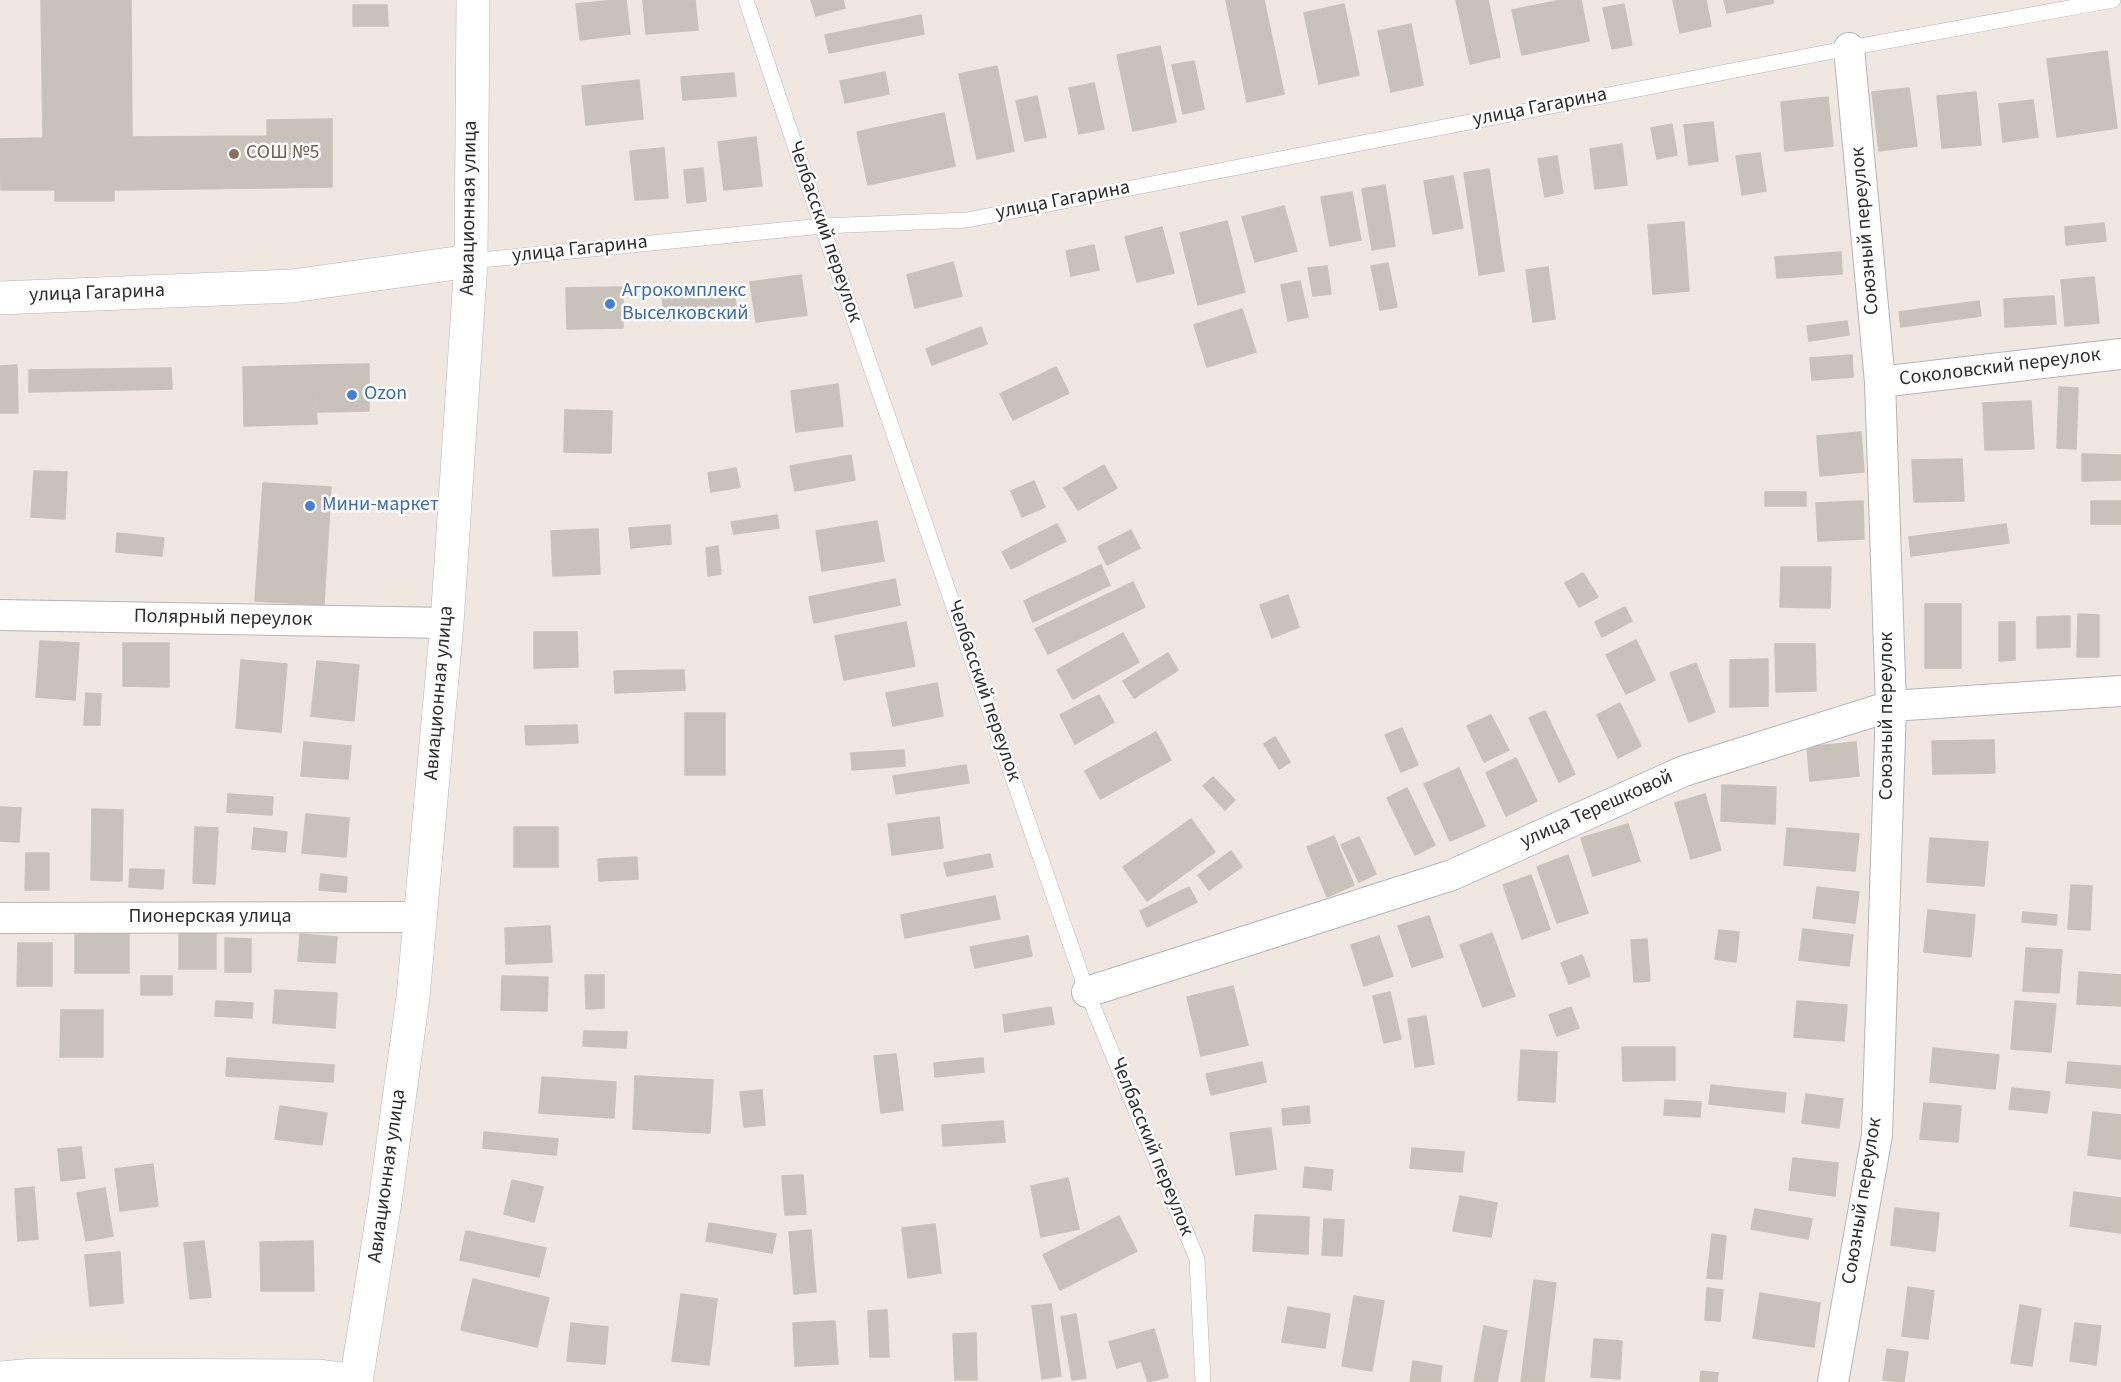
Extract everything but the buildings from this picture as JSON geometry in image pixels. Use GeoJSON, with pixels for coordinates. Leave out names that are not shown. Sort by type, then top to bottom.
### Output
{"type":"FeatureCollection","features":[{"type":"Feature","properties":{"kind":"main road","name":"Авиационная улица"},"geometry":{"type":"LineString","coordinates":[[356,1381],[386,1202],[413,997],[447,623],[471,261],[473,0]]}},
{"type":"Feature","properties":{"kind":"main road","name":"улица Гагарина"},"geometry":{"type":"LineString","coordinates":[[0,298],[292,286],[471,261]]}},
{"type":"Feature","properties":{"kind":"main road"},"geometry":{"type":"LineString","coordinates":[[0,1378],[34,1375],[319,1376],[356,1381]]}},
{"type":"Feature","properties":{"kind":"street","name":"Союзный переулок"},"geometry":{"type":"LineString","coordinates":[[1833,1382],[1877,1135],[1891,706],[1880,382],[1849,48]]}},
{"type":"Feature","properties":{"kind":"street","name":"Соколовский переулок"},"geometry":{"type":"LineString","coordinates":[[1880,382],[2121,354]]}},
{"type":"Feature","properties":{"kind":"street","name":"Полярный переулок"},"geometry":{"type":"LineString","coordinates":[[0,615],[447,623]]}},
{"type":"Feature","properties":{"kind":"street","name":"улица Терешковой"},"geometry":{"type":"LineString","coordinates":[[1087,992],[1452,875],[1684,771],[1891,706],[2121,691]]}},
{"type":"Feature","properties":{"kind":"street","name":"Пионерская улица"},"geometry":{"type":"LineString","coordinates":[[0,918],[420,917]]}},
{"type":"Feature","properties":{"kind":"lane","name":"Челбасский переулок"},"geometry":{"type":"LineString","coordinates":[[747,0],[822,226],[1087,992],[1197,1259],[1203,1382]]}},
{"type":"Feature","properties":{"kind":"lane","name":"улица Гагарина"},"geometry":{"type":"LineString","coordinates":[[471,261],[822,226],[967,220],[1849,48],[2113,0]]}},
{"type":"Feature","properties":{"kind":"place","name":"СОШ №5"},"geometry":{"type":"Point","coordinates":[234,154]}},
{"type":"Feature","properties":{"kind":"place","name":"Агрокомплекс Выселковский"},"geometry":{"type":"Point","coordinates":[610,304]}},
{"type":"Feature","properties":{"kind":"place","name":"Ozon"},"geometry":{"type":"Point","coordinates":[352,395]}},
{"type":"Feature","properties":{"kind":"place","name":"Мини-маркет"},"geometry":{"type":"Point","coordinates":[310,506]}}]}
